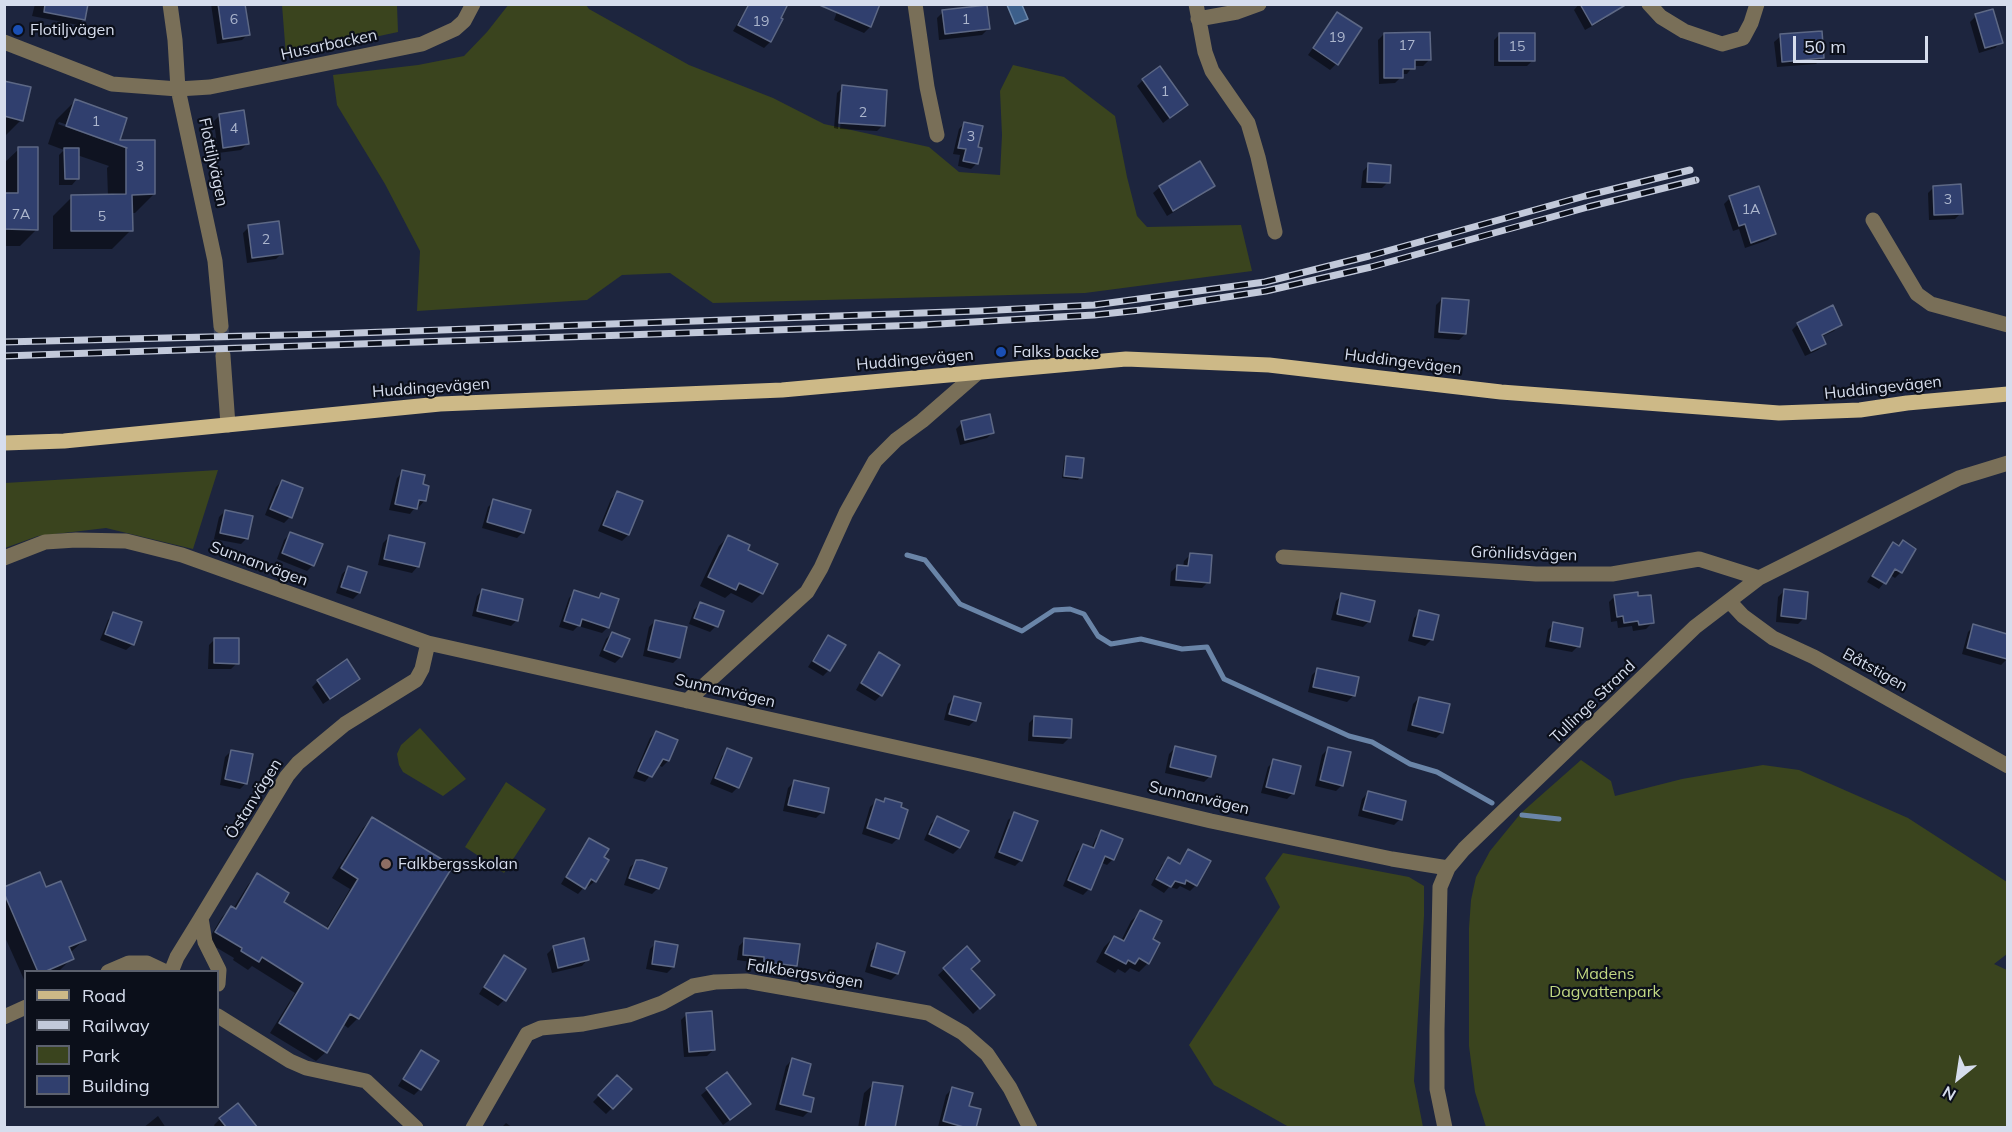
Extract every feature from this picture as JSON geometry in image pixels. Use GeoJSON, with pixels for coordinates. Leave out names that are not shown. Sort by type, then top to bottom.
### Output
{"type":"FeatureCollection","features":[{"type":"Feature","properties":{"kind":"main road","name":"Huddingevägen"},"geometry":{"type":"LineString","coordinates":[[4,442],[64,441],[440,404],[782,390],[976,374],[1104,360],[1187,360],[1269,365],[1501,392],[1779,414],[1860,410],[1907,403],[2007,394]]}},
{"type":"Feature","properties":{"kind":"street","name":"Flottiljvägen"},"geometry":{"type":"LineString","coordinates":[[170,4],[178,89],[215,261],[221,326]]}},
{"type":"Feature","properties":{"kind":"street","name":"Husarbacken"},"geometry":{"type":"LineString","coordinates":[[4,42],[112,84],[178,89],[210,87],[422,44],[455,29],[464,21],[473,4]]}},
{"type":"Feature","properties":{"kind":"street"},"geometry":{"type":"LineString","coordinates":[[915,4],[927,87],[937,135]]}},
{"type":"Feature","properties":{"kind":"street"},"geometry":{"type":"LineString","coordinates":[[1259,4],[1237,12],[1197,12],[1212,71],[1248,123],[1275,232]]}},
{"type":"Feature","properties":{"kind":"street"},"geometry":{"type":"LineString","coordinates":[[1649,4],[1661,17],[1684,31],[1722,44],[1743,38],[1757,4]]}},
{"type":"Feature","properties":{"kind":"street"},"geometry":{"type":"LineString","coordinates":[[1873,220],[1917,294],[1931,304],[1945,309],[2007,325]]}},
{"type":"Feature","properties":{"kind":"street"},"geometry":{"type":"LineString","coordinates":[[223,356],[228,425]]}},
{"type":"Feature","properties":{"kind":"street"},"geometry":{"type":"LineString","coordinates":[[687,701],[807,592],[875,461],[896,440],[922,421],[976,374]]}},
{"type":"Feature","properties":{"kind":"street","name":"Tullinge Strand"},"geometry":{"type":"LineString","coordinates":[[1445,1128],[1437,1089],[1440,887],[1448,868],[1464,849],[1695,627],[1759,578],[1959,478],[2007,463]]}},
{"type":"Feature","properties":{"kind":"street","name":"Sunnanvägen"},"geometry":{"type":"LineString","coordinates":[[4,558],[45,542],[126,541],[182,555],[428,643],[975,765],[1211,821],[1392,859],[1448,868]]}},
{"type":"Feature","properties":{"kind":"street","name":"Grönlidsvägen"},"geometry":{"type":"LineString","coordinates":[[1283,557],[1536,574],[1612,574],[1699,560],[1759,578]]}},
{"type":"Feature","properties":{"kind":"street","name":"Båtstigen"},"geometry":{"type":"LineString","coordinates":[[1729,601],[1743,616],[1773,638],[1823,662],[2007,766]]}},
{"type":"Feature","properties":{"kind":"street","name":"Östanvägen"},"geometry":{"type":"LineString","coordinates":[[172,970],[177,957],[287,776],[298,763],[345,723],[416,680],[422,669],[428,643]]}},
{"type":"Feature","properties":{"kind":"street"},"geometry":{"type":"LineString","coordinates":[[201,918],[205,942],[219,970]]}},
{"type":"Feature","properties":{"kind":"street"},"geometry":{"type":"LineString","coordinates":[[113,970],[129,963],[147,963],[162,970]]}},
{"type":"Feature","properties":{"kind":"street","name":"Falkbergsvägen"},"geometry":{"type":"LineString","coordinates":[[473,1128],[527,1034],[541,1028],[584,1024],[629,1015],[662,1003],[693,986],[716,982],[746,981],[928,1013],[963,1033],[987,1054],[1010,1088],[1030,1128]]}},
{"type":"Feature","properties":{"kind":"street"},"geometry":{"type":"LineString","coordinates":[[4,1017],[24,1008]]}},
{"type":"Feature","properties":{"kind":"street"},"geometry":{"type":"LineString","coordinates":[[219,1017],[290,1061],[306,1068],[366,1081],[416,1128]]}},
{"type":"Feature","properties":{"kind":"green space"},"geometry":{"type":"Polygon","coordinates":[[[509,4],[586,5],[589,9],[689,65],[773,98],[824,124],[929,147],[959,172],[1000,175],[1002,135],[1000,91],[1013,65],[1064,77],[1115,116],[1137,216],[1147,227],[1241,225],[1252,271],[1085,293],[713,303],[670,273],[622,275],[587,300],[417,311],[420,251],[385,184],[337,105],[333,75],[418,65],[464,56],[509,4]]]}},
{"type":"Feature","properties":{"kind":"green space"},"geometry":{"type":"Polygon","coordinates":[[[282,5],[397,5],[398,32],[286,56],[282,5]]]}},
{"type":"Feature","properties":{"kind":"green space"},"geometry":{"type":"Polygon","coordinates":[[[218,470],[193,549],[106,528],[38,536],[5,548],[5,483],[218,470]]]}},
{"type":"Feature","properties":{"kind":"green space"},"geometry":{"type":"Polygon","coordinates":[[[420,728],[466,779],[443,796],[403,772],[399,765],[397,754],[401,745],[420,728]]]}},
{"type":"Feature","properties":{"kind":"green space","name":"Madens Dagvattenpark"},"geometry":{"type":"Polygon","coordinates":[[[1581,760],[1611,781],[1615,796],[1682,779],[1763,765],[1799,770],[1908,818],[2007,882],[2007,954],[1994,964],[2007,970],[2007,1127],[1486,1127],[1475,1092],[1469,1046],[1469,928],[1471,900],[1476,877],[1490,851],[1521,813],[1581,760]]]}},
{"type":"Feature","properties":{"kind":"green space"},"geometry":{"type":"Polygon","coordinates":[[[506,782],[546,809],[504,873],[465,847],[506,782]]]}},
{"type":"Feature","properties":{"kind":"green space"},"geometry":{"type":"Polygon","coordinates":[[[1283,853],[1409,877],[1424,886],[1414,1081],[1423,1127],[1289,1127],[1214,1085],[1189,1045],[1280,907],[1265,878],[1283,853]]]}},
{"type":"Feature","properties":{"kind":"water"},"geometry":{"type":"Polygon","coordinates":[[[1007,5],[1022,5],[1028,19],[1015,24],[1007,5]]]}},
{"type":"Feature","properties":{"kind":"building"},"geometry":{"type":"Polygon","coordinates":[[[45,4],[88,4],[85,20],[44,12],[45,4]]]}},
{"type":"Feature","properties":{"kind":"building"},"geometry":{"type":"Polygon","coordinates":[[[218,4],[245,4],[250,35],[223,39],[218,4]]]}},
{"type":"Feature","properties":{"kind":"building"},"geometry":{"type":"Polygon","coordinates":[[[749,4],[788,4],[771,42],[738,25],[749,4]]]}},
{"type":"Feature","properties":{"kind":"building"},"geometry":{"type":"Polygon","coordinates":[[[817,4],[880,4],[871,27],[817,4]]]}},
{"type":"Feature","properties":{"kind":"building"},"geometry":{"type":"Polygon","coordinates":[[[1580,4],[1627,4],[1592,25],[1580,4]]]}},
{"type":"Feature","properties":{"kind":"building"},"geometry":{"type":"Polygon","coordinates":[[[987,5],[990,29],[945,34],[942,10],[987,5]]]}},
{"type":"Feature","properties":{"kind":"building"},"geometry":{"type":"Polygon","coordinates":[[[1993,9],[2003,43],[1985,48],[1975,14],[1993,9]]]}},
{"type":"Feature","properties":{"kind":"building"},"geometry":{"type":"Polygon","coordinates":[[[1337,12],[1362,28],[1338,65],[1313,48],[1337,12]]]}},
{"type":"Feature","properties":{"kind":"building"},"geometry":{"type":"Polygon","coordinates":[[[1822,31],[1824,58],[1782,62],[1780,34],[1822,31]]]}},
{"type":"Feature","properties":{"kind":"building"},"geometry":{"type":"Polygon","coordinates":[[[1430,32],[1431,60],[1415,60],[1415,69],[1403,69],[1403,78],[1384,78],[1384,33],[1430,32]]]}},
{"type":"Feature","properties":{"kind":"building"},"geometry":{"type":"Polygon","coordinates":[[[1499,33],[1535,33],[1535,61],[1499,61],[1499,33]]]}},
{"type":"Feature","properties":{"kind":"building"},"geometry":{"type":"Polygon","coordinates":[[[1160,66],[1188,105],[1170,118],[1142,79],[1160,66]]]}},
{"type":"Feature","properties":{"kind":"building"},"geometry":{"type":"Polygon","coordinates":[[[4,81],[31,87],[23,121],[4,116],[4,81]]]}},
{"type":"Feature","properties":{"kind":"building"},"geometry":{"type":"Polygon","coordinates":[[[842,85],[887,90],[885,126],[839,123],[842,85]]]}},
{"type":"Feature","properties":{"kind":"building"},"geometry":{"type":"Polygon","coordinates":[[[75,99],[127,118],[120,140],[155,140],[155,194],[132,195],[133,231],[71,231],[71,195],[126,194],[127,148],[66,126],[75,99]]]}},
{"type":"Feature","properties":{"kind":"building"},"geometry":{"type":"Polygon","coordinates":[[[244,110],[249,144],[223,148],[219,114],[244,110]]]}},
{"type":"Feature","properties":{"kind":"building"},"geometry":{"type":"Polygon","coordinates":[[[964,122],[983,126],[978,147],[982,148],[978,164],[963,161],[966,149],[958,148],[964,122]]]}},
{"type":"Feature","properties":{"kind":"building"},"geometry":{"type":"Polygon","coordinates":[[[18,147],[38,147],[38,230],[4,229],[4,193],[18,193],[18,147]]]}},
{"type":"Feature","properties":{"kind":"building"},"geometry":{"type":"Polygon","coordinates":[[[64,148],[79,148],[79,179],[65,179],[64,148]]]}},
{"type":"Feature","properties":{"kind":"building"},"geometry":{"type":"Polygon","coordinates":[[[1200,161],[1215,186],[1173,211],[1159,186],[1200,161]]]}},
{"type":"Feature","properties":{"kind":"building"},"geometry":{"type":"Polygon","coordinates":[[[1368,163],[1391,165],[1390,183],[1367,182],[1368,163]]]}},
{"type":"Feature","properties":{"kind":"building"},"geometry":{"type":"Polygon","coordinates":[[[1961,184],[1963,214],[1934,215],[1933,186],[1961,184]]]}},
{"type":"Feature","properties":{"kind":"building"},"geometry":{"type":"Polygon","coordinates":[[[1759,186],[1776,234],[1751,243],[1745,224],[1739,226],[1729,196],[1759,186]]]}},
{"type":"Feature","properties":{"kind":"building"},"geometry":{"type":"Polygon","coordinates":[[[279,221],[283,254],[252,258],[248,225],[279,221]]]}},
{"type":"Feature","properties":{"kind":"building"},"geometry":{"type":"Polygon","coordinates":[[[1442,298],[1469,300],[1466,334],[1439,332],[1442,298]]]}},
{"type":"Feature","properties":{"kind":"building"},"geometry":{"type":"Polygon","coordinates":[[[1833,305],[1842,325],[1822,335],[1826,344],[1811,351],[1797,323],[1833,305]]]}},
{"type":"Feature","properties":{"kind":"building"},"geometry":{"type":"Polygon","coordinates":[[[990,414],[994,433],[965,440],[961,421],[990,414]]]}},
{"type":"Feature","properties":{"kind":"building"},"geometry":{"type":"Polygon","coordinates":[[[1066,456],[1084,458],[1082,478],[1064,476],[1066,456]]]}},
{"type":"Feature","properties":{"kind":"building"},"geometry":{"type":"Polygon","coordinates":[[[402,470],[425,475],[423,484],[429,486],[426,501],[419,500],[417,509],[395,504],[402,470]]]}},
{"type":"Feature","properties":{"kind":"building"},"geometry":{"type":"Polygon","coordinates":[[[282,480],[303,488],[292,518],[270,509],[282,480]]]}},
{"type":"Feature","properties":{"kind":"building"},"geometry":{"type":"Polygon","coordinates":[[[617,491],[643,501],[629,535],[603,525],[617,491]]]}},
{"type":"Feature","properties":{"kind":"building"},"geometry":{"type":"Polygon","coordinates":[[[493,499],[531,510],[524,533],[487,522],[493,499]]]}},
{"type":"Feature","properties":{"kind":"building"},"geometry":{"type":"Polygon","coordinates":[[[225,510],[253,516],[248,539],[220,533],[225,510]]]}},
{"type":"Feature","properties":{"kind":"building"},"geometry":{"type":"Polygon","coordinates":[[[290,532],[323,544],[314,566],[282,553],[290,532]]]}},
{"type":"Feature","properties":{"kind":"building"},"geometry":{"type":"Polygon","coordinates":[[[389,535],[425,543],[419,567],[384,559],[389,535]]]}},
{"type":"Feature","properties":{"kind":"building"},"geometry":{"type":"Polygon","coordinates":[[[728,535],[750,545],[748,550],[778,564],[763,594],[739,583],[736,590],[708,577],[728,535]]]}},
{"type":"Feature","properties":{"kind":"building"},"geometry":{"type":"Polygon","coordinates":[[[1903,540],[1916,549],[1902,573],[1895,569],[1886,584],[1872,576],[1893,542],[1899,546],[1903,540]]]}},
{"type":"Feature","properties":{"kind":"building"},"geometry":{"type":"Polygon","coordinates":[[[1190,553],[1212,555],[1210,583],[1176,580],[1177,565],[1188,566],[1190,553]]]}},
{"type":"Feature","properties":{"kind":"building"},"geometry":{"type":"Polygon","coordinates":[[[348,566],[367,572],[360,593],[341,587],[348,566]]]}},
{"type":"Feature","properties":{"kind":"building"},"geometry":{"type":"Polygon","coordinates":[[[482,589],[523,599],[518,621],[477,611],[482,589]]]}},
{"type":"Feature","properties":{"kind":"building"},"geometry":{"type":"Polygon","coordinates":[[[1784,589],[1808,592],[1806,619],[1781,616],[1784,589]]]}},
{"type":"Feature","properties":{"kind":"building"},"geometry":{"type":"Polygon","coordinates":[[[574,590],[599,598],[601,593],[619,599],[609,628],[582,619],[580,626],[564,621],[574,590]]]}},
{"type":"Feature","properties":{"kind":"building"},"geometry":{"type":"Polygon","coordinates":[[[1638,592],[1638,596],[1651,595],[1654,623],[1639,625],[1638,621],[1624,623],[1623,616],[1617,617],[1614,595],[1638,592]]]}},
{"type":"Feature","properties":{"kind":"building"},"geometry":{"type":"Polygon","coordinates":[[[1341,593],[1375,601],[1370,622],[1337,614],[1341,593]]]}},
{"type":"Feature","properties":{"kind":"building"},"geometry":{"type":"Polygon","coordinates":[[[700,602],[724,611],[718,627],[694,618],[700,602]]]}},
{"type":"Feature","properties":{"kind":"building"},"geometry":{"type":"Polygon","coordinates":[[[1419,610],[1439,615],[1433,640],[1413,636],[1419,610]]]}},
{"type":"Feature","properties":{"kind":"building"},"geometry":{"type":"Polygon","coordinates":[[[113,612],[142,622],[134,645],[105,634],[113,612]]]}},
{"type":"Feature","properties":{"kind":"building"},"geometry":{"type":"Polygon","coordinates":[[[655,620],[687,627],[680,658],[648,650],[655,620]]]}},
{"type":"Feature","properties":{"kind":"building"},"geometry":{"type":"Polygon","coordinates":[[[1553,622],[1583,628],[1580,647],[1550,641],[1553,622]]]}},
{"type":"Feature","properties":{"kind":"building"},"geometry":{"type":"Polygon","coordinates":[[[1973,624],[2007,634],[2007,659],[1967,648],[1973,624]]]}},
{"type":"Feature","properties":{"kind":"building"},"geometry":{"type":"Polygon","coordinates":[[[612,632],[630,639],[622,657],[604,650],[612,632]]]}},
{"type":"Feature","properties":{"kind":"building"},"geometry":{"type":"Polygon","coordinates":[[[828,635],[846,645],[830,671],[813,661],[828,635]]]}},
{"type":"Feature","properties":{"kind":"building"},"geometry":{"type":"Polygon","coordinates":[[[214,638],[239,638],[239,664],[214,663],[214,638]]]}},
{"type":"Feature","properties":{"kind":"building"},"geometry":{"type":"Polygon","coordinates":[[[879,652],[900,665],[882,696],[861,683],[879,652]]]}},
{"type":"Feature","properties":{"kind":"building"},"geometry":{"type":"Polygon","coordinates":[[[347,659],[360,679],[330,699],[317,680],[347,659]]]}},
{"type":"Feature","properties":{"kind":"building"},"geometry":{"type":"Polygon","coordinates":[[[1317,668],[1359,677],[1355,696],[1313,687],[1317,668]]]}},
{"type":"Feature","properties":{"kind":"building"},"geometry":{"type":"Polygon","coordinates":[[[954,696],[981,703],[976,721],[949,714],[954,696]]]}},
{"type":"Feature","properties":{"kind":"building"},"geometry":{"type":"Polygon","coordinates":[[[1419,697],[1450,704],[1443,733],[1412,725],[1419,697]]]}},
{"type":"Feature","properties":{"kind":"building"},"geometry":{"type":"Polygon","coordinates":[[[1034,716],[1072,719],[1071,738],[1033,736],[1034,716]]]}},
{"type":"Feature","properties":{"kind":"building"},"geometry":{"type":"Polygon","coordinates":[[[656,731],[678,740],[669,761],[663,759],[652,777],[638,771],[656,731]]]}},
{"type":"Feature","properties":{"kind":"building"},"geometry":{"type":"Polygon","coordinates":[[[1175,746],[1216,756],[1211,777],[1170,767],[1175,746]]]}},
{"type":"Feature","properties":{"kind":"building"},"geometry":{"type":"Polygon","coordinates":[[[1328,747],[1351,752],[1343,786],[1320,780],[1328,747]]]}},
{"type":"Feature","properties":{"kind":"building"},"geometry":{"type":"Polygon","coordinates":[[[727,748],[752,758],[739,788],[715,778],[727,748]]]}},
{"type":"Feature","properties":{"kind":"building"},"geometry":{"type":"Polygon","coordinates":[[[231,750],[253,754],[247,784],[225,779],[231,750]]]}},
{"type":"Feature","properties":{"kind":"building"},"geometry":{"type":"Polygon","coordinates":[[[1273,759],[1301,766],[1294,794],[1266,787],[1273,759]]]}},
{"type":"Feature","properties":{"kind":"building"},"geometry":{"type":"Polygon","coordinates":[[[794,780],[829,788],[824,813],[788,805],[794,780]]]}},
{"type":"Feature","properties":{"kind":"building"},"geometry":{"type":"Polygon","coordinates":[[[1368,791],[1406,801],[1402,820],[1363,810],[1368,791]]]}},
{"type":"Feature","properties":{"kind":"building"},"geometry":{"type":"Polygon","coordinates":[[[885,798],[902,803],[901,807],[908,810],[899,839],[867,828],[876,799],[884,802],[885,798]]]}},
{"type":"Feature","properties":{"kind":"building"},"geometry":{"type":"Polygon","coordinates":[[[1014,812],[1038,821],[1022,861],[999,852],[1014,812]]]}},
{"type":"Feature","properties":{"kind":"building"},"geometry":{"type":"Polygon","coordinates":[[[937,816],[969,831],[960,848],[929,834],[937,816]]]}},
{"type":"Feature","properties":{"kind":"building"},"geometry":{"type":"Polygon","coordinates":[[[372,817],[453,866],[359,1019],[350,1014],[327,1053],[279,1023],[303,983],[262,957],[259,962],[241,951],[242,948],[215,932],[231,906],[236,909],[257,873],[289,893],[284,902],[328,929],[358,879],[341,868],[372,817]]]}},
{"type":"Feature","properties":{"kind":"building"},"geometry":{"type":"Polygon","coordinates":[[[1101,830],[1123,839],[1114,860],[1105,856],[1091,890],[1068,880],[1083,844],[1094,848],[1101,830]]]}},
{"type":"Feature","properties":{"kind":"building"},"geometry":{"type":"Polygon","coordinates":[[[589,838],[609,849],[604,857],[609,860],[596,882],[591,879],[585,889],[566,877],[589,838]]]}},
{"type":"Feature","properties":{"kind":"building"},"geometry":{"type":"Polygon","coordinates":[[[1188,849],[1211,861],[1197,886],[1186,880],[1185,884],[1175,881],[1171,887],[1156,879],[1168,857],[1180,864],[1188,849]]]}},
{"type":"Feature","properties":{"kind":"building"},"geometry":{"type":"Polygon","coordinates":[[[636,860],[667,868],[659,889],[629,878],[636,860]]]}},
{"type":"Feature","properties":{"kind":"building"},"geometry":{"type":"Polygon","coordinates":[[[40,872],[46,887],[61,881],[86,940],[69,947],[74,959],[49,970],[37,970],[4,893],[4,887],[40,872]]]}},
{"type":"Feature","properties":{"kind":"building"},"geometry":{"type":"Polygon","coordinates":[[[1140,910],[1162,921],[1153,939],[1160,943],[1149,964],[1139,958],[1135,964],[1128,960],[1126,964],[1105,953],[1114,936],[1124,941],[1140,910]]]}},
{"type":"Feature","properties":{"kind":"building"},"geometry":{"type":"Polygon","coordinates":[[[584,938],[589,960],[558,968],[553,946],[584,938]]]}},
{"type":"Feature","properties":{"kind":"building"},"geometry":{"type":"Polygon","coordinates":[[[744,938],[800,944],[797,966],[764,962],[764,957],[743,955],[744,938]]]}},
{"type":"Feature","properties":{"kind":"building"},"geometry":{"type":"Polygon","coordinates":[[[655,941],[678,945],[674,967],[652,964],[655,941]]]}},
{"type":"Feature","properties":{"kind":"building"},"geometry":{"type":"Polygon","coordinates":[[[877,943],[905,952],[898,974],[871,966],[877,943]]]}},
{"type":"Feature","properties":{"kind":"building"},"geometry":{"type":"Polygon","coordinates":[[[967,946],[980,961],[971,969],[995,995],[980,1009],[943,968],[967,946]]]}},
{"type":"Feature","properties":{"kind":"building"},"geometry":{"type":"Polygon","coordinates":[[[504,955],[526,969],[506,1001],[484,987],[504,955]]]}},
{"type":"Feature","properties":{"kind":"building"},"geometry":{"type":"Polygon","coordinates":[[[712,1011],[715,1050],[689,1052],[686,1013],[712,1011]]]}},
{"type":"Feature","properties":{"kind":"building"},"geometry":{"type":"Polygon","coordinates":[[[421,1050],[439,1061],[421,1090],[403,1079],[421,1050]]]}},
{"type":"Feature","properties":{"kind":"building"},"geometry":{"type":"Polygon","coordinates":[[[792,1058],[811,1064],[803,1095],[814,1098],[811,1112],[780,1104],[792,1058]]]}},
{"type":"Feature","properties":{"kind":"building"},"geometry":{"type":"Polygon","coordinates":[[[727,1072],[751,1104],[730,1120],[706,1088],[727,1072]]]}},
{"type":"Feature","properties":{"kind":"building"},"geometry":{"type":"Polygon","coordinates":[[[617,1075],[632,1089],[613,1109],[598,1095],[617,1075]]]}},
{"type":"Feature","properties":{"kind":"building"},"geometry":{"type":"Polygon","coordinates":[[[873,1082],[903,1086],[895,1128],[865,1128],[873,1082]]]}},
{"type":"Feature","properties":{"kind":"building"},"geometry":{"type":"Polygon","coordinates":[[[952,1087],[973,1093],[969,1106],[981,1109],[976,1128],[967,1128],[943,1121],[952,1087]]]}},
{"type":"Feature","properties":{"kind":"building"},"geometry":{"type":"Polygon","coordinates":[[[238,1103],[258,1128],[227,1128],[219,1118],[238,1103]]]}},
{"type":"Feature","properties":{"kind":"waterway"},"geometry":{"type":"LineString","coordinates":[[907,555],[925,560],[960,604],[1022,631],[1054,610],[1070,609],[1084,614],[1098,636],[1111,644],[1141,639],[1182,649],[1207,647],[1224,679],[1349,736],[1372,742],[1410,764],[1437,772],[1492,803]]}},
{"type":"Feature","properties":{"kind":"waterway"},"geometry":{"type":"LineString","coordinates":[[1522,815],[1559,819]]}},
{"type":"Feature","properties":{"kind":"tunnel"},"geometry":{"type":"LineString","coordinates":[[221,326],[223,356]]}},
{"type":"Feature","properties":{"kind":"railway"},"geometry":{"type":"LineString","coordinates":[[4,342],[328,334],[1094,305],[1265,282],[1690,170]]}},
{"type":"Feature","properties":{"kind":"railway"},"geometry":{"type":"LineString","coordinates":[[4,356],[921,325],[1094,315],[1266,291],[1371,267],[1588,207],[1696,180]]}},
{"type":"Feature","properties":{"kind":"place","name":"Flotiljvägen"},"geometry":{"type":"Point","coordinates":[18,30]}},
{"type":"Feature","properties":{"kind":"place","name":"Falks backe"},"geometry":{"type":"Point","coordinates":[1001,352]}},
{"type":"Feature","properties":{"kind":"place","name":"Falkbergsskolan"},"geometry":{"type":"Point","coordinates":[386,864]}}]}
